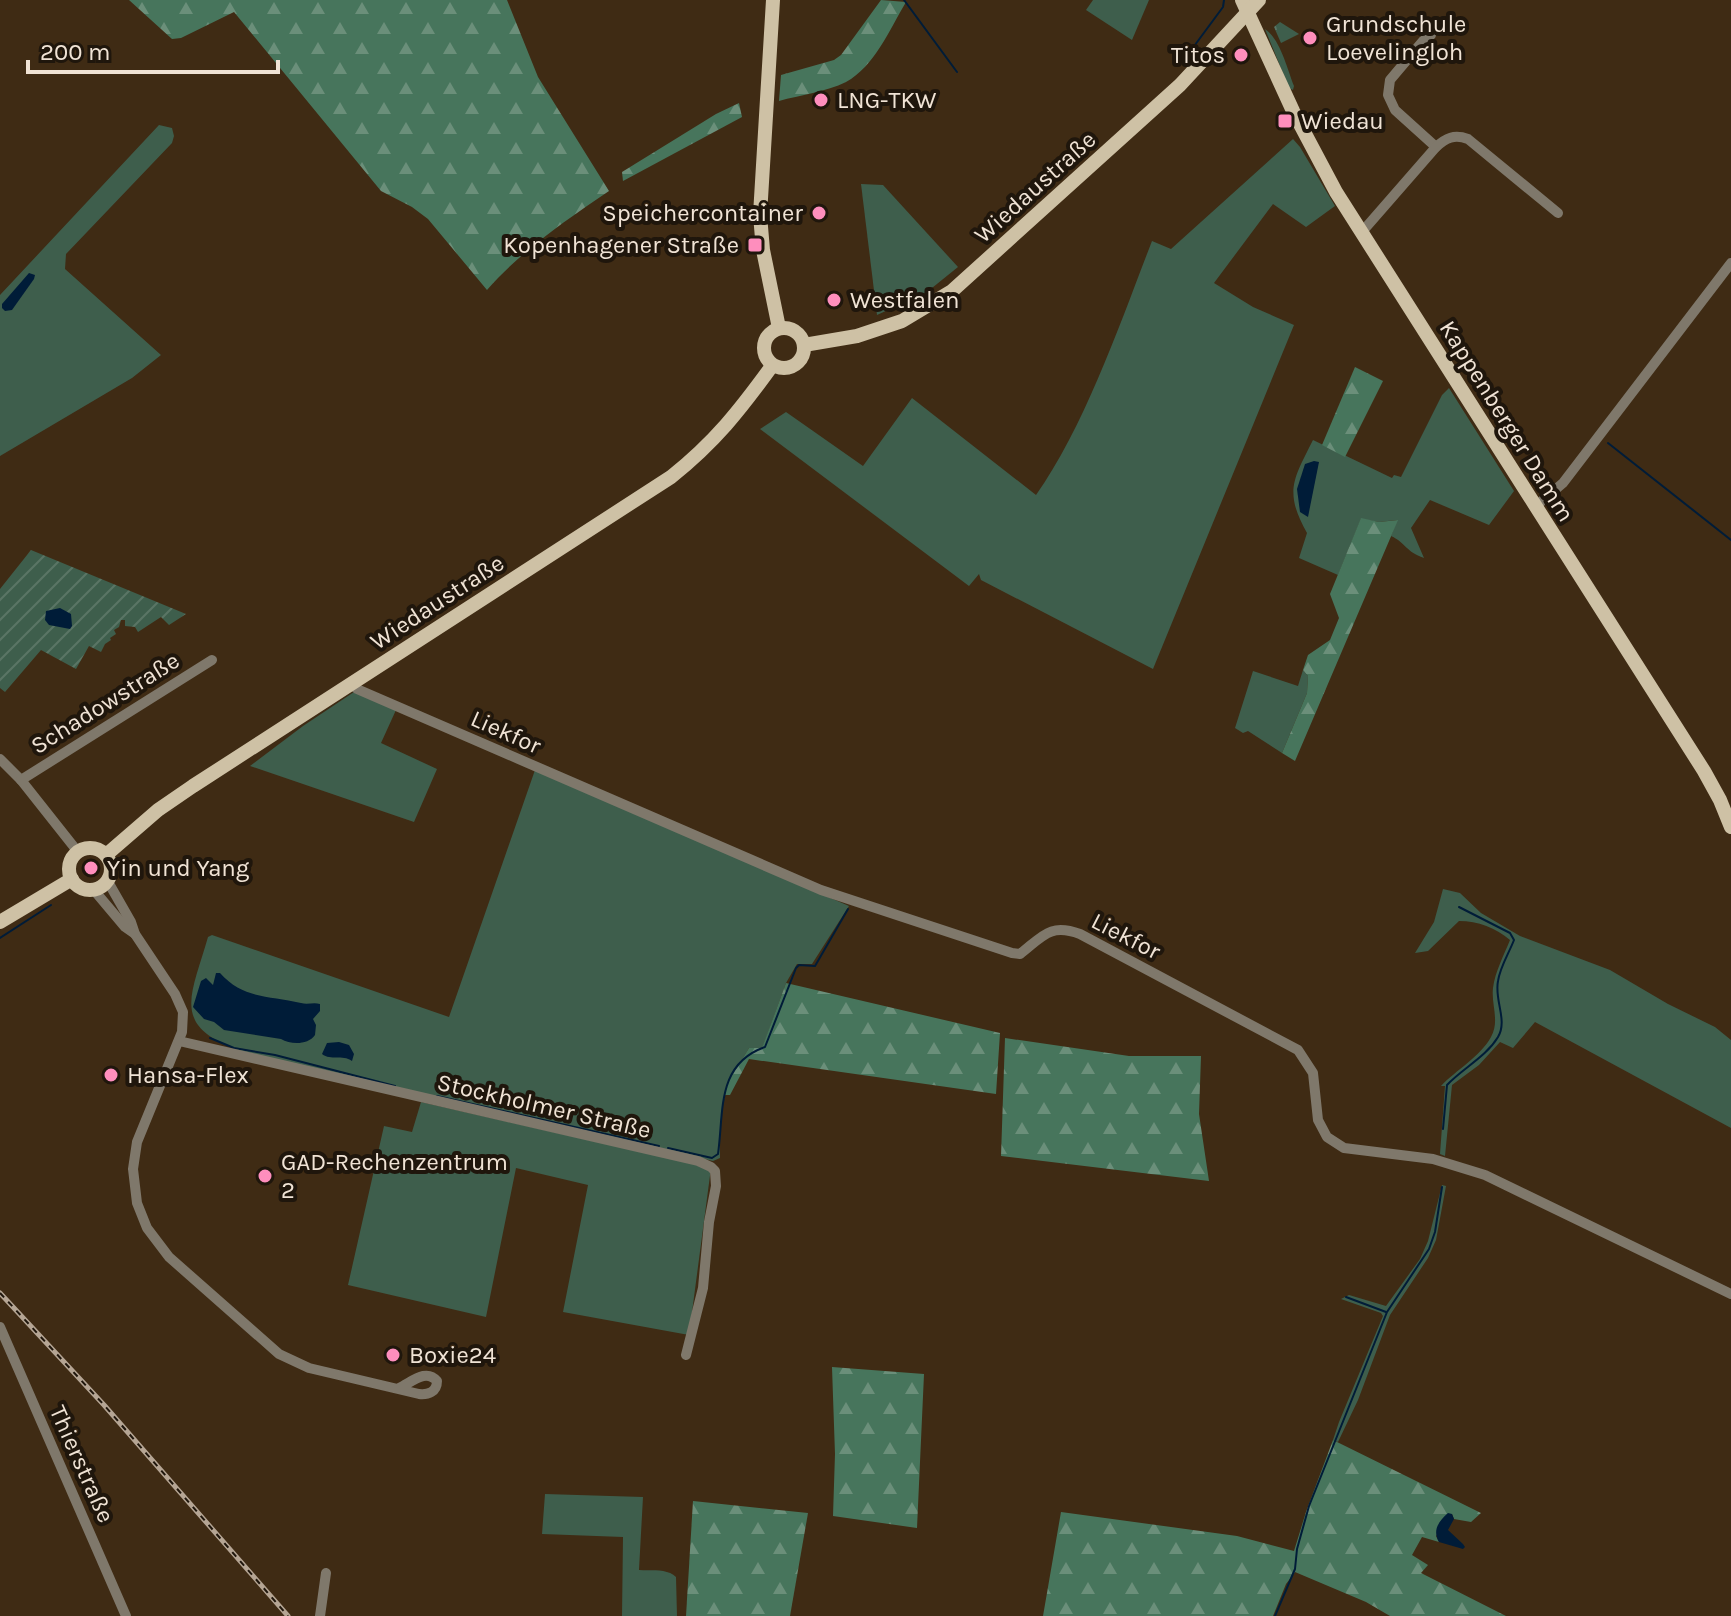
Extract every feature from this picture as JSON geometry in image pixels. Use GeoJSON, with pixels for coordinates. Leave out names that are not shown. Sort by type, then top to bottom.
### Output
{"type":"FeatureCollection","features":[{"type":"Feature","properties":{"kind":"main road"},"geometry":{"type":"LineString","coordinates":[[773,0],[760,215],[765,261],[779,328]]}},
{"type":"Feature","properties":{"kind":"main road","name":"Kappenberger Damm"},"geometry":{"type":"LineString","coordinates":[[1249,4],[1257,32],[1313,150],[1361,233],[1704,771],[1731,827]]}},
{"type":"Feature","properties":{"kind":"main road","name":"Wiedaustraße"},"geometry":{"type":"LineString","coordinates":[[804,345],[857,336],[887,326],[926,309],[952,291],[1180,85],[1249,4]]}},
{"type":"Feature","properties":{"kind":"main road"},"geometry":{"type":"LineString","coordinates":[[786,328],[797,333],[804,345],[803,356],[794,366],[782,369],[772,366],[763,345],[769,334],[786,328]]}},
{"type":"Feature","properties":{"kind":"main road","name":"Wiedaustraße"},"geometry":{"type":"LineString","coordinates":[[106,855],[158,810],[671,477],[729,425],[772,366]]}},
{"type":"Feature","properties":{"kind":"main road"},"geometry":{"type":"LineString","coordinates":[[89,848],[106,855],[111,868],[107,880],[93,889],[79,886],[72,879],[71,862],[78,852],[89,848]]}},
{"type":"Feature","properties":{"kind":"main road"},"geometry":{"type":"LineString","coordinates":[[0,922],[72,879]]}},
{"type":"Feature","properties":{"kind":"street"},"geometry":{"type":"LineString","coordinates":[[1431,35],[1390,80],[1388,95],[1395,110],[1436,147]]}},
{"type":"Feature","properties":{"kind":"street"},"geometry":{"type":"LineString","coordinates":[[1361,233],[1436,147],[1451,137],[1460,136],[1468,139],[1558,213]]}},
{"type":"Feature","properties":{"kind":"street"},"geometry":{"type":"LineString","coordinates":[[1536,506],[1563,483],[1731,263]]}},
{"type":"Feature","properties":{"kind":"street","name":"Schadowstraße"},"geometry":{"type":"LineString","coordinates":[[21,780],[212,660]]}},
{"type":"Feature","properties":{"kind":"street","name":"Liekfor"},"geometry":{"type":"LineString","coordinates":[[351,684],[851,902],[1012,953],[1020,954],[1049,931],[1058,929],[1080,934],[1298,1050],[1313,1073],[1318,1120],[1327,1137],[1344,1148],[1433,1159],[1485,1175],[1731,1294]]}},
{"type":"Feature","properties":{"kind":"street"},"geometry":{"type":"LineString","coordinates":[[0,759],[21,780],[78,852]]}},
{"type":"Feature","properties":{"kind":"street"},"geometry":{"type":"LineString","coordinates":[[107,880],[135,934],[181,1006],[184,1025],[140,1132],[133,1169],[137,1203],[157,1244],[279,1354],[309,1368],[399,1388]]}},
{"type":"Feature","properties":{"kind":"street"},"geometry":{"type":"LineString","coordinates":[[93,889],[125,927],[135,934]]}},
{"type":"Feature","properties":{"kind":"street","name":"Stockholmer Straße"},"geometry":{"type":"LineString","coordinates":[[179,1041],[698,1161],[711,1167],[715,1171],[716,1186],[709,1222],[706,1266],[686,1355]]}},
{"type":"Feature","properties":{"kind":"street","name":"Thierstraße"},"geometry":{"type":"LineString","coordinates":[[0,1327],[126,1616]]}},
{"type":"Feature","properties":{"kind":"street"},"geometry":{"type":"LineString","coordinates":[[320,1616],[326,1573]]}},
{"type":"Feature","properties":{"kind":"green space"},"geometry":{"type":"Polygon","coordinates":[[[129,0],[507,0],[538,77],[609,191],[529,249],[487,290],[428,219],[381,191],[234,12],[181,38],[172,39],[129,0]]]}},
{"type":"Feature","properties":{"kind":"green space"},"geometry":{"type":"Polygon","coordinates":[[[881,0],[906,2],[865,67],[846,82],[779,101],[781,75],[834,60],[841,55],[881,0]]]}},
{"type":"Feature","properties":{"kind":"green space"},"geometry":{"type":"Polygon","coordinates":[[[1093,0],[1149,0],[1132,40],[1086,10],[1093,0]]]}},
{"type":"Feature","properties":{"kind":"green space"},"geometry":{"type":"Polygon","coordinates":[[[1280,22],[1299,34],[1281,43],[1274,27],[1280,22]]]}},
{"type":"Feature","properties":{"kind":"green space"},"geometry":{"type":"Polygon","coordinates":[[[1265,29],[1279,47],[1293,90],[1289,88],[1265,29]]]}},
{"type":"Feature","properties":{"kind":"green space"},"geometry":{"type":"Polygon","coordinates":[[[739,103],[742,117],[623,181],[622,172],[739,103]]]}},
{"type":"Feature","properties":{"kind":"green space"},"geometry":{"type":"Polygon","coordinates":[[[159,125],[172,128],[172,143],[66,254],[65,269],[161,355],[132,378],[0,456],[0,295],[159,125]]]}},
{"type":"Feature","properties":{"kind":"green space"},"geometry":{"type":"Polygon","coordinates":[[[1293,139],[1335,206],[1306,227],[1273,204],[1214,283],[1253,307],[1294,325],[1153,669],[981,580],[979,574],[969,586],[760,429],[786,412],[863,466],[912,398],[1036,495],[1054,468],[1086,405],[1152,241],[1171,249],[1293,139]]]}},
{"type":"Feature","properties":{"kind":"green space"},"geometry":{"type":"Polygon","coordinates":[[[861,184],[883,185],[958,267],[927,292],[877,315],[861,184]]]}},
{"type":"Feature","properties":{"kind":"green space"},"geometry":{"type":"Polygon","coordinates":[[[1355,367],[1383,381],[1345,457],[1322,445],[1355,367]]]}},
{"type":"Feature","properties":{"kind":"green space"},"geometry":{"type":"Polygon","coordinates":[[[1449,388],[1514,491],[1489,525],[1430,500],[1411,528],[1424,558],[1391,536],[1397,520],[1379,522],[1361,519],[1338,575],[1299,558],[1307,533],[1295,507],[1294,486],[1313,440],[1392,478],[1394,475],[1401,477],[1442,395],[1449,388]]]}},
{"type":"Feature","properties":{"kind":"green space"},"geometry":{"type":"Polygon","coordinates":[[[1361,518],[1379,522],[1398,520],[1295,761],[1282,753],[1307,693],[1308,676],[1303,670],[1308,655],[1330,640],[1339,618],[1330,594],[1361,518]]]}},
{"type":"Feature","properties":{"kind":"green space"},"geometry":{"type":"Polygon","coordinates":[[[31,550],[186,614],[169,625],[161,617],[138,632],[135,627],[125,626],[125,620],[121,620],[114,630],[116,634],[101,652],[89,646],[76,669],[41,650],[5,692],[0,688],[0,589],[31,550]]]}},
{"type":"Feature","properties":{"kind":"green space"},"geometry":{"type":"Polygon","coordinates":[[[1303,670],[1308,676],[1307,693],[1282,753],[1248,731],[1243,733],[1235,728],[1253,671],[1298,686],[1303,670]]]}},
{"type":"Feature","properties":{"kind":"green space"},"geometry":{"type":"Polygon","coordinates":[[[354,692],[396,710],[381,743],[437,769],[414,822],[250,766],[354,692]]]}},
{"type":"Feature","properties":{"kind":"green space"},"geometry":{"type":"Polygon","coordinates":[[[535,770],[849,906],[812,964],[797,964],[786,983],[762,1049],[749,1048],[733,1077],[722,1112],[720,1158],[713,1161],[244,1052],[204,1032],[195,1020],[192,993],[208,937],[212,935],[449,1017],[535,770]]]}},
{"type":"Feature","properties":{"kind":"green space"},"geometry":{"type":"Polygon","coordinates":[[[1443,889],[1460,893],[1481,913],[1520,936],[1610,970],[1715,1027],[1731,1040],[1731,1128],[1535,1022],[1513,1048],[1500,1042],[1479,1065],[1452,1085],[1445,1156],[1440,1154],[1445,1086],[1441,1086],[1474,1057],[1494,1031],[1494,982],[1510,940],[1486,926],[1459,921],[1428,951],[1415,953],[1434,922],[1443,889]]]}},
{"type":"Feature","properties":{"kind":"green space"},"geometry":{"type":"Polygon","coordinates":[[[786,983],[1000,1033],[996,1094],[749,1059],[730,1095],[724,1095],[727,1084],[749,1048],[762,1048],[786,983]]]}},
{"type":"Feature","properties":{"kind":"green space"},"geometry":{"type":"Polygon","coordinates":[[[1005,1038],[1129,1056],[1201,1056],[1199,1114],[1209,1181],[1001,1156],[1005,1038]]]}},
{"type":"Feature","properties":{"kind":"green space"},"geometry":{"type":"Polygon","coordinates":[[[421,1102],[711,1168],[689,1335],[563,1312],[588,1185],[516,1168],[486,1317],[348,1285],[384,1126],[412,1132],[421,1102]]]}},
{"type":"Feature","properties":{"kind":"green space"},"geometry":{"type":"Polygon","coordinates":[[[1442,1185],[1446,1186],[1436,1240],[1428,1258],[1390,1315],[1358,1400],[1338,1442],[1333,1440],[1383,1316],[1341,1299],[1349,1295],[1386,1306],[1420,1259],[1428,1241],[1442,1185]]]}},
{"type":"Feature","properties":{"kind":"green space"},"geometry":{"type":"Polygon","coordinates":[[[832,1367],[924,1374],[917,1528],[833,1516],[835,1454],[832,1367]]]}},
{"type":"Feature","properties":{"kind":"green space"},"geometry":{"type":"Polygon","coordinates":[[[1333,1440],[1481,1513],[1471,1522],[1454,1519],[1452,1514],[1436,1536],[1439,1542],[1422,1537],[1412,1555],[1428,1565],[1421,1573],[1506,1616],[1390,1616],[1366,1602],[1295,1572],[1286,1584],[1273,1616],[1043,1616],[1061,1512],[1237,1536],[1294,1551],[1333,1440]]]}},
{"type":"Feature","properties":{"kind":"green space"},"geometry":{"type":"Polygon","coordinates":[[[545,1494],[643,1497],[639,1570],[663,1571],[676,1577],[677,1616],[622,1616],[623,1537],[542,1534],[545,1494]]]}},
{"type":"Feature","properties":{"kind":"green space"},"geometry":{"type":"Polygon","coordinates":[[[693,1501],[808,1513],[790,1616],[686,1616],[693,1501]]]}},
{"type":"Feature","properties":{"kind":"water"},"geometry":{"type":"Polygon","coordinates":[[[29,273],[35,275],[34,279],[12,310],[5,311],[2,304],[29,273]]]}},
{"type":"Feature","properties":{"kind":"water"},"geometry":{"type":"Polygon","coordinates":[[[1319,462],[1308,517],[1300,512],[1297,489],[1305,464],[1319,462]]]}},
{"type":"Feature","properties":{"kind":"water"},"geometry":{"type":"Polygon","coordinates":[[[60,608],[71,614],[70,629],[49,625],[45,620],[46,611],[60,608]]]}},
{"type":"Feature","properties":{"kind":"water"},"geometry":{"type":"Polygon","coordinates":[[[216,973],[238,988],[258,995],[320,1004],[320,1011],[313,1019],[315,1035],[308,1041],[294,1043],[224,1030],[204,1019],[193,1007],[201,981],[206,978],[213,985],[216,973]]]}},
{"type":"Feature","properties":{"kind":"water"},"geometry":{"type":"Polygon","coordinates":[[[327,1043],[349,1045],[354,1054],[352,1061],[322,1054],[327,1043]]]}},
{"type":"Feature","properties":{"kind":"water"},"geometry":{"type":"Polygon","coordinates":[[[1448,1513],[1454,1519],[1448,1530],[1463,1544],[1463,1549],[1439,1542],[1437,1538],[1438,1526],[1448,1513]]]}},
{"type":"Feature","properties":{"kind":"waterway"},"geometry":{"type":"LineString","coordinates":[[904,0],[957,72]]}},
{"type":"Feature","properties":{"kind":"waterway"},"geometry":{"type":"LineString","coordinates":[[1189,53],[1223,7],[1224,0]]}},
{"type":"Feature","properties":{"kind":"waterway"},"geometry":{"type":"LineString","coordinates":[[1608,443],[1731,540]]}},
{"type":"Feature","properties":{"kind":"waterway"},"geometry":{"type":"LineString","coordinates":[[0,938],[51,905]]}},
{"type":"Feature","properties":{"kind":"waterway"},"geometry":{"type":"LineString","coordinates":[[1443,1129],[1447,1085],[1487,1051],[1501,1030],[1498,981],[1514,940],[1510,933],[1459,907]]}},
{"type":"Feature","properties":{"kind":"waterway"},"geometry":{"type":"LineString","coordinates":[[668,1148],[712,1158],[718,1154],[725,1091],[730,1077],[749,1055],[765,1047],[796,968],[799,965],[815,966],[848,909]]}},
{"type":"Feature","properties":{"kind":"waterway"},"geometry":{"type":"LineString","coordinates":[[210,1038],[234,1048],[275,1055],[395,1086]]}},
{"type":"Feature","properties":{"kind":"waterway"},"geometry":{"type":"LineString","coordinates":[[437,1096],[659,1146]]}},
{"type":"Feature","properties":{"kind":"waterway"},"geometry":{"type":"LineString","coordinates":[[1275,1616],[1295,1569],[1309,1506],[1387,1312],[1429,1249],[1442,1187]]}},
{"type":"Feature","properties":{"kind":"waterway"},"geometry":{"type":"LineString","coordinates":[[1346,1297],[1386,1312]]}},
{"type":"Feature","properties":{"kind":"railway"},"geometry":{"type":"LineString","coordinates":[[0,1293],[104,1405],[288,1616]]}},
{"type":"Feature","properties":{"kind":"place","name":"Grundschule Loevelingloh"},"geometry":{"type":"Point","coordinates":[1310,38]}},
{"type":"Feature","properties":{"kind":"place","name":"Titos"},"geometry":{"type":"Point","coordinates":[1241,55]}},
{"type":"Feature","properties":{"kind":"place","name":"LNG-TKW"},"geometry":{"type":"Point","coordinates":[821,100]}},
{"type":"Feature","properties":{"kind":"place","name":"Wiedau"},"geometry":{"type":"Point","coordinates":[1285,121]}},
{"type":"Feature","properties":{"kind":"place","name":"Speichercontainer"},"geometry":{"type":"Point","coordinates":[819,213]}},
{"type":"Feature","properties":{"kind":"place","name":"Kopenhagener Straße"},"geometry":{"type":"Point","coordinates":[755,245]}},
{"type":"Feature","properties":{"kind":"place","name":"Westfalen"},"geometry":{"type":"Point","coordinates":[834,300]}},
{"type":"Feature","properties":{"kind":"place","name":"Yin und Yang"},"geometry":{"type":"Point","coordinates":[91,868]}},
{"type":"Feature","properties":{"kind":"place","name":"Hansa-Flex"},"geometry":{"type":"Point","coordinates":[111,1075]}},
{"type":"Feature","properties":{"kind":"place","name":"GAD-Rechenzentrum 2"},"geometry":{"type":"Point","coordinates":[265,1176]}},
{"type":"Feature","properties":{"kind":"place","name":"Boxie24"},"geometry":{"type":"Point","coordinates":[393,1355]}}]}
